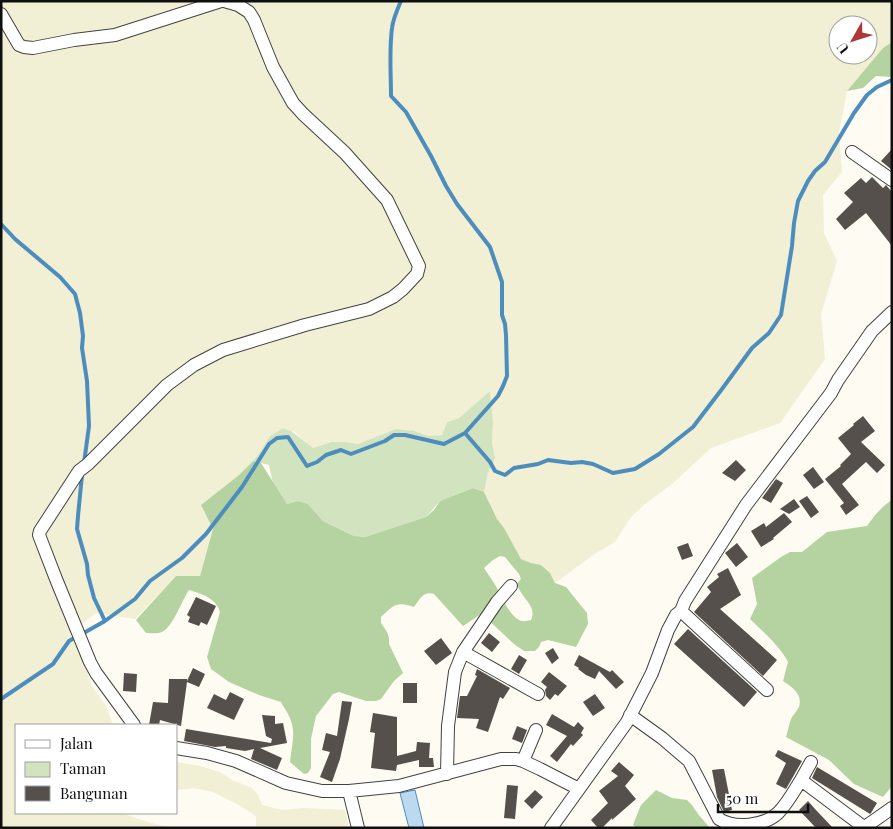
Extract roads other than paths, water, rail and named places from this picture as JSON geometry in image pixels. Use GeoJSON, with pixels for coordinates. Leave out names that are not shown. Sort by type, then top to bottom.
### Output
{"type":"FeatureCollection","features":[{"type":"Feature","properties":{"kind":"street"},"geometry":{"type":"LineString","coordinates":[[1,14],[20,45],[24,48],[33,48],[115,35],[222,1],[240,3],[254,20],[273,67],[293,103],[345,153],[387,200],[419,266],[417,274],[393,297],[369,309],[305,325],[223,350],[194,365],[167,385],[83,468],[39,532],[90,662],[133,724]]}},
{"type":"Feature","properties":{"kind":"street"},"geometry":{"type":"LineString","coordinates":[[852,152],[892,180]]}},
{"type":"Feature","properties":{"kind":"street"},"geometry":{"type":"LineString","coordinates":[[551,828],[627,722],[652,673],[668,630],[676,615],[681,611],[746,504],[831,393],[872,331],[892,312]]}},
{"type":"Feature","properties":{"kind":"street"},"geometry":{"type":"LineString","coordinates":[[448,774],[448,726],[455,672],[463,652],[497,602],[511,586]]}},
{"type":"Feature","properties":{"kind":"street"},"geometry":{"type":"LineString","coordinates":[[681,611],[767,690]]}},
{"type":"Feature","properties":{"kind":"street"},"geometry":{"type":"LineString","coordinates":[[463,652],[538,694]]}},
{"type":"Feature","properties":{"kind":"street"},"geometry":{"type":"LineString","coordinates":[[630,715],[662,738],[689,762],[718,819],[724,822],[743,825],[755,824],[769,819],[781,810],[811,762]]}},
{"type":"Feature","properties":{"kind":"street"},"geometry":{"type":"LineString","coordinates":[[523,761],[536,730]]}},
{"type":"Feature","properties":{"kind":"street"},"geometry":{"type":"LineString","coordinates":[[178,748],[236,761],[286,783],[322,791],[349,791],[399,786],[501,759],[523,761],[579,789]]}},
{"type":"Feature","properties":{"kind":"street"},"geometry":{"type":"LineString","coordinates":[[801,780],[865,828],[892,808]]}},
{"type":"Feature","properties":{"kind":"street"},"geometry":{"type":"LineString","coordinates":[[349,791],[358,828]]}},
{"type":"Feature","properties":{"kind":"water"},"geometry":{"type":"Polygon","coordinates":[[[415,790],[424,828],[409,828],[400,793],[415,790]]]}},
{"type":"Feature","properties":{"kind":"waterway"},"geometry":{"type":"LineString","coordinates":[[82,634],[105,621],[135,599],[150,581],[182,558],[206,534],[242,487],[269,444],[277,438],[288,437],[307,466],[317,462],[326,455],[341,450],[351,454],[385,441],[394,435],[405,435],[444,444],[465,433],[498,396],[507,376],[506,335],[502,315],[502,282],[490,247],[457,204],[406,112],[391,96],[391,36],[393,21],[401,1]]}},
{"type":"Feature","properties":{"kind":"waterway"},"geometry":{"type":"LineString","coordinates":[[465,433],[490,462],[495,471],[505,475],[514,468],[538,464],[548,460],[593,464],[613,473],[635,469],[659,454],[693,427],[752,348],[769,333],[781,315],[798,201],[808,181],[825,162],[867,95],[877,87],[892,80]]}},
{"type":"Feature","properties":{"kind":"waterway"},"geometry":{"type":"LineString","coordinates":[[1,224],[15,239],[60,277],[75,294],[80,313],[83,336],[82,348],[87,381],[89,426],[84,463]]}},
{"type":"Feature","properties":{"kind":"waterway"},"geometry":{"type":"LineString","coordinates":[[82,475],[77,529],[94,598],[105,621]]}},
{"type":"Feature","properties":{"kind":"waterway"},"geometry":{"type":"LineString","coordinates":[[1,699],[53,664],[69,641],[76,637]]}}]}
